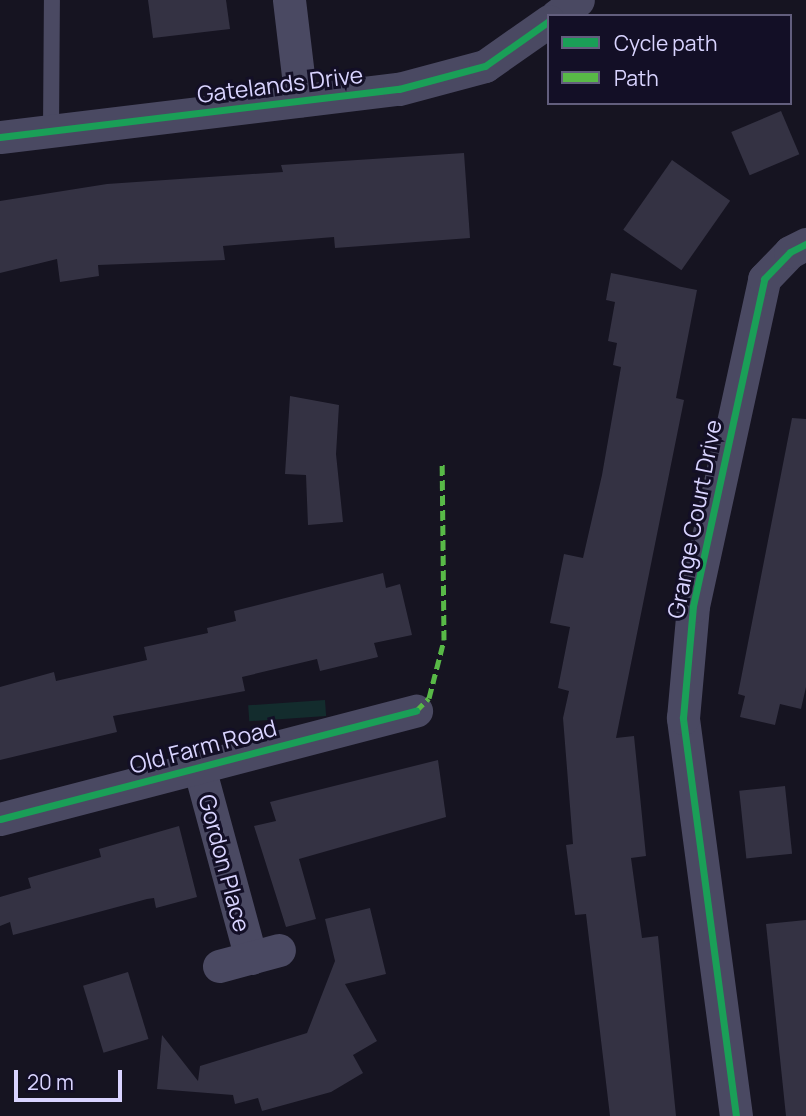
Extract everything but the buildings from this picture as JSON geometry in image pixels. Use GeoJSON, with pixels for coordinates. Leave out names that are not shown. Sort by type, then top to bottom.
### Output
{"type":"FeatureCollection","features":[{"type":"Feature","properties":{"kind":"street"},"geometry":{"type":"LineString","coordinates":[[289,0],[301,100]]}},
{"type":"Feature","properties":{"kind":"street"},"geometry":{"type":"LineString","coordinates":[[559,14],[579,0]]}},
{"type":"Feature","properties":{"kind":"street","name":"Gatelands Drive"},"geometry":{"type":"LineString","coordinates":[[0,137],[399,89],[485,66],[547,22]]}},
{"type":"Feature","properties":{"kind":"street","name":"Grange Court Drive"},"geometry":{"type":"LineString","coordinates":[[736,1116],[682,718],[693,606],[764,279],[790,252],[806,244]]}},
{"type":"Feature","properties":{"kind":"street","name":"Old Farm Road"},"geometry":{"type":"LineString","coordinates":[[0,819],[416,711]]}},
{"type":"Feature","properties":{"kind":"street","name":"Gordon Place"},"geometry":{"type":"LineString","coordinates":[[199,767],[265,954],[219,966]]}},
{"type":"Feature","properties":{"kind":"lane"},"geometry":{"type":"LineString","coordinates":[[51,131],[52,0]]}},
{"type":"Feature","properties":{"kind":"green space"},"geometry":{"type":"Polygon","coordinates":[[[325,700],[326,716],[249,721],[248,705],[325,700]]]}},
{"type":"Feature","properties":{"kind":"marked path"},"geometry":{"type":"LineString","coordinates":[[416,711],[429,698],[444,640],[442,461]]}},
{"type":"Feature","properties":{"kind":"cycle path"},"geometry":{"type":"LineString","coordinates":[[0,137],[399,89],[485,66],[547,22]]}},
{"type":"Feature","properties":{"kind":"cycle path"},"geometry":{"type":"LineString","coordinates":[[736,1116],[683,718],[693,606],[764,279],[790,252],[806,244]]}},
{"type":"Feature","properties":{"kind":"cycle path"},"geometry":{"type":"LineString","coordinates":[[0,819],[416,711]]}}]}
